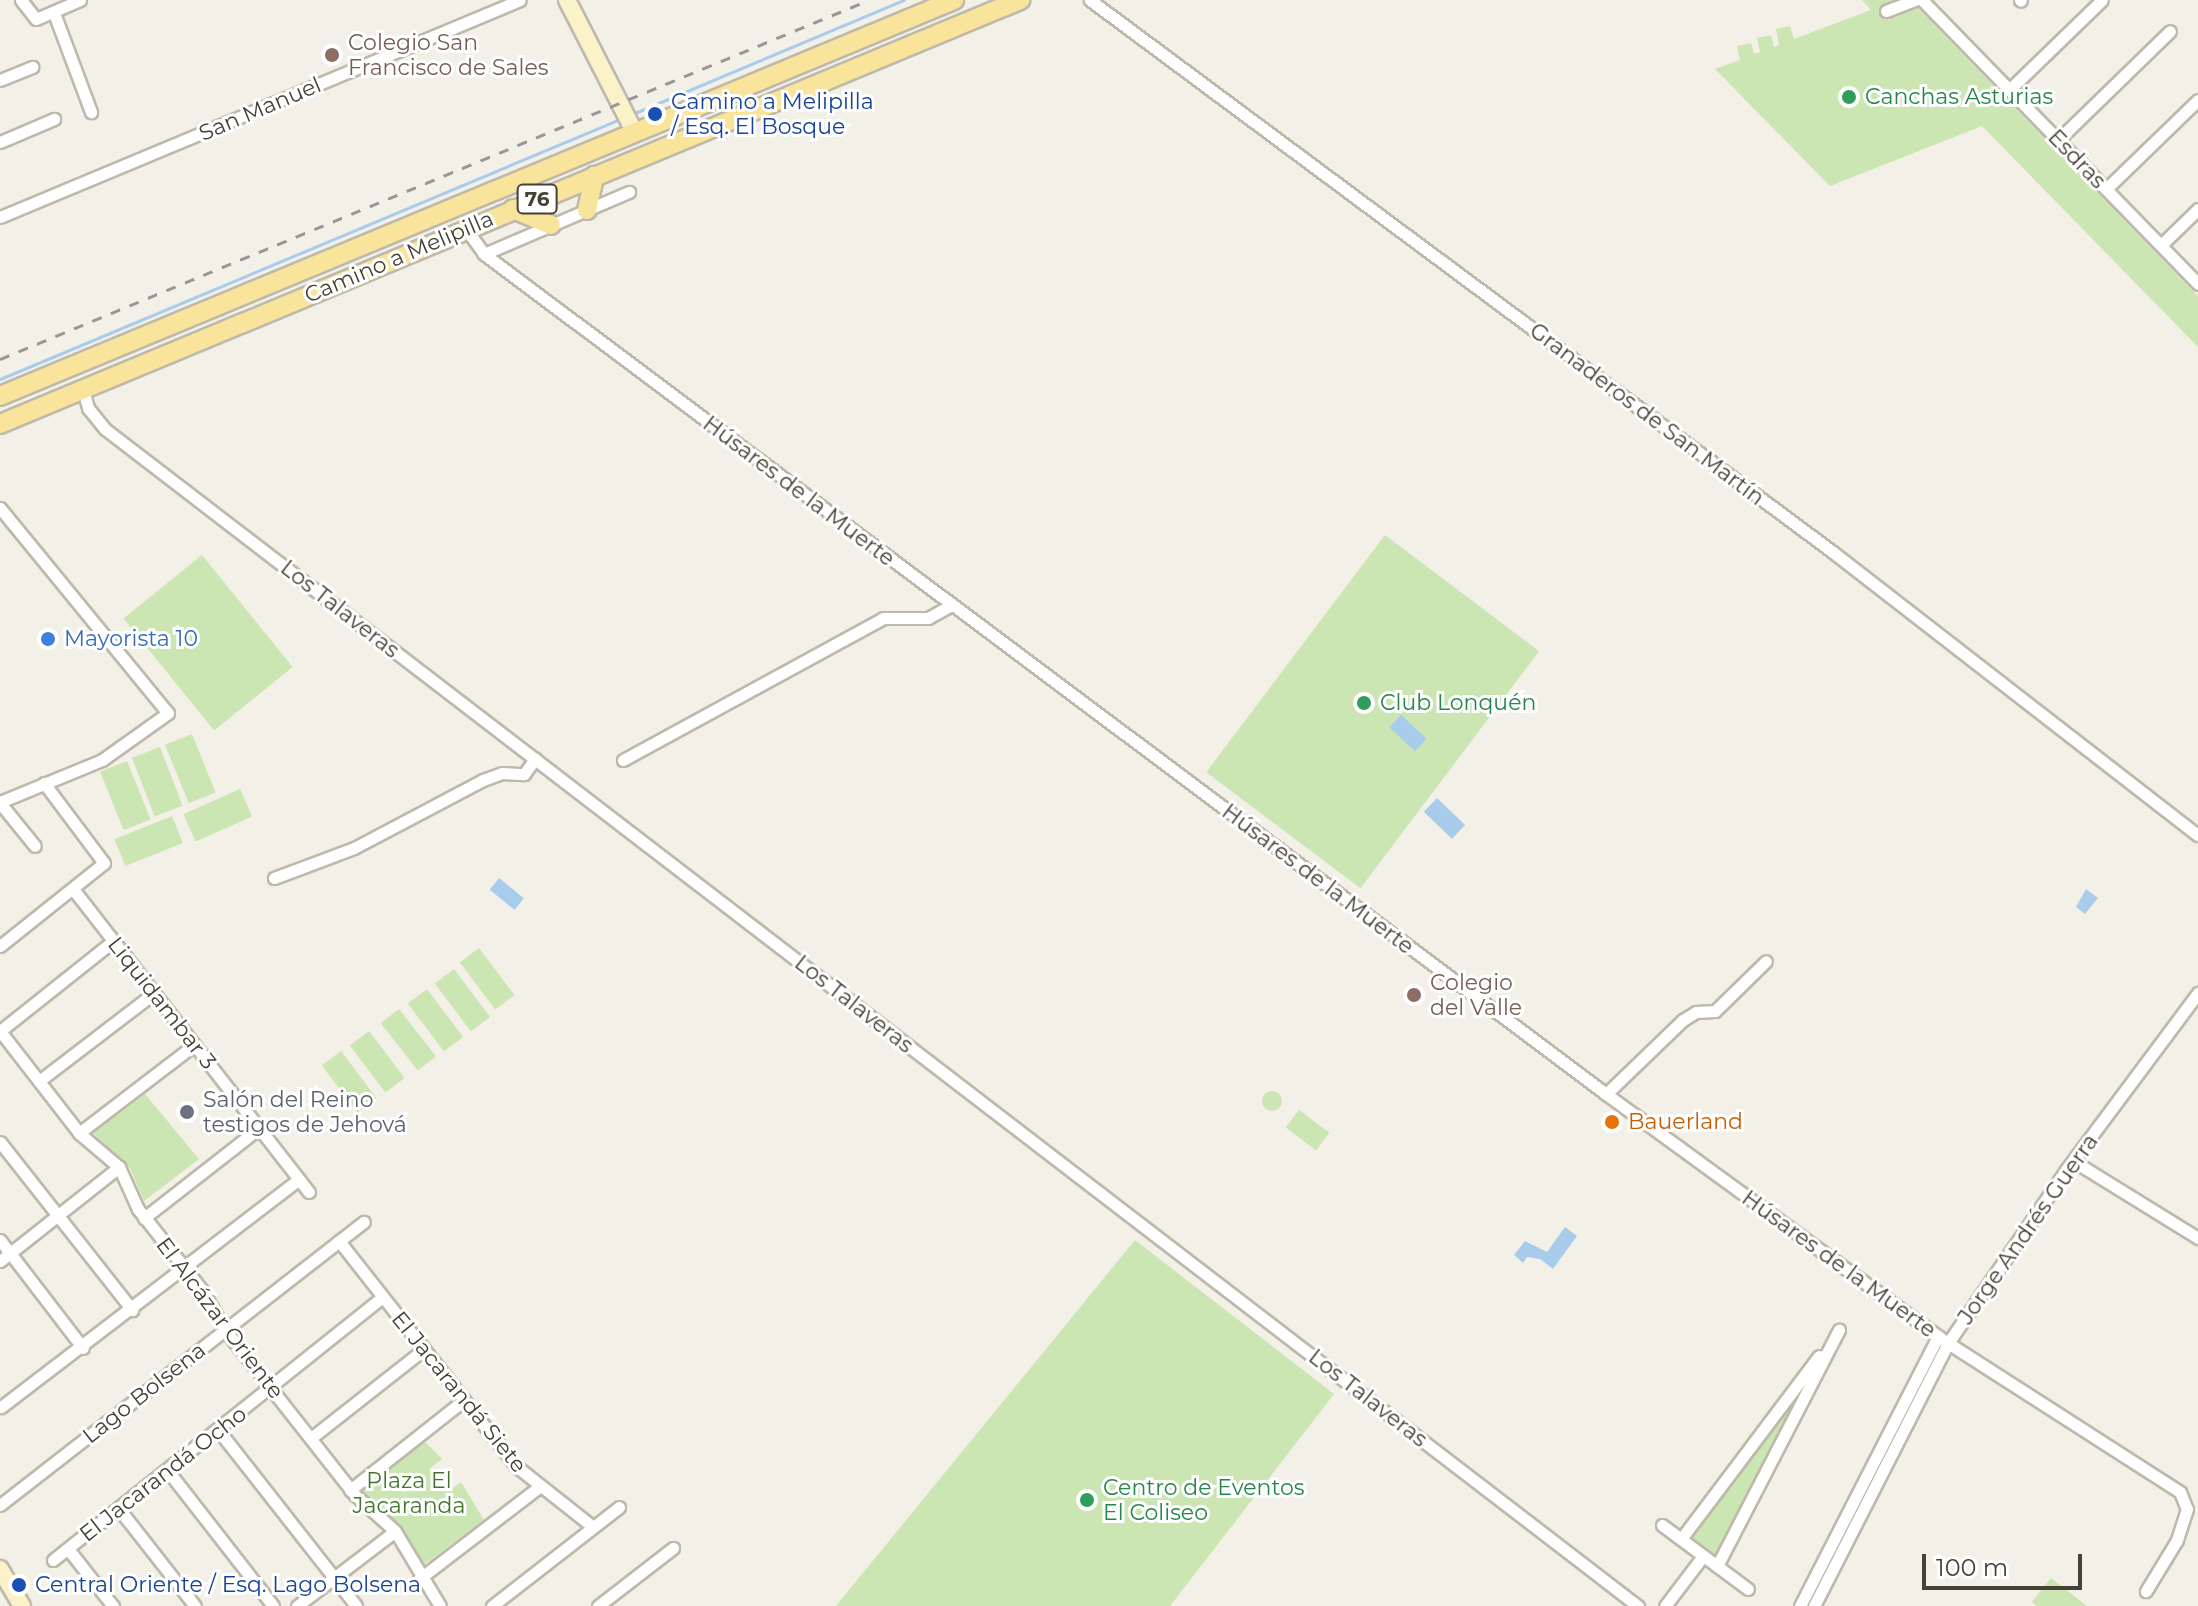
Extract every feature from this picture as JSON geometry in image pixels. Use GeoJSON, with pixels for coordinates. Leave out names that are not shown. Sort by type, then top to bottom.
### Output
{"type":"FeatureCollection","features":[{"type":"Feature","properties":{"kind":"main road","name":"Camino a Melipilla"},"geometry":{"type":"LineString","coordinates":[[0,396],[75,366],[630,120],[954,0]]}},
{"type":"Feature","properties":{"kind":"main road","name":"Camino a Melipilla"},"geometry":{"type":"LineString","coordinates":[[0,424],[1020,0]]}},
{"type":"Feature","properties":{"kind":"main road"},"geometry":{"type":"LineString","coordinates":[[587,210],[594,176]]}},
{"type":"Feature","properties":{"kind":"main road"},"geometry":{"type":"LineString","coordinates":[[513,209],[551,225]]}},
{"type":"Feature","properties":{"kind":"main road"},"geometry":{"type":"LineString","coordinates":[[75,366],[83,390]]}},
{"type":"Feature","properties":{"kind":"main road"},"geometry":{"type":"LineString","coordinates":[[44,377],[55,400]]}},
{"type":"Feature","properties":{"kind":"street"},"geometry":{"type":"LineString","coordinates":[[24,6],[36,19],[80,0]]}},
{"type":"Feature","properties":{"kind":"street","name":"San Manuel"},"geometry":{"type":"LineString","coordinates":[[0,217],[520,0]]}},
{"type":"Feature","properties":{"kind":"street"},"geometry":{"type":"LineString","coordinates":[[567,0],[630,120]]}},
{"type":"Feature","properties":{"kind":"street","name":"Granaderos de San Martín"},"geometry":{"type":"LineString","coordinates":[[1090,0],[1834,553],[2198,835]]}},
{"type":"Feature","properties":{"kind":"street"},"geometry":{"type":"LineString","coordinates":[[1886,11],[1915,0]]}},
{"type":"Feature","properties":{"kind":"street","name":"Esdras"},"geometry":{"type":"LineString","coordinates":[[1922,0],[2198,284]]}},
{"type":"Feature","properties":{"kind":"street"},"geometry":{"type":"LineString","coordinates":[[2009,90],[2102,0]]}},
{"type":"Feature","properties":{"kind":"street"},"geometry":{"type":"LineString","coordinates":[[54,13],[91,112]]}},
{"type":"Feature","properties":{"kind":"street"},"geometry":{"type":"LineString","coordinates":[[2058,140],[2170,31]]}},
{"type":"Feature","properties":{"kind":"street"},"geometry":{"type":"LineString","coordinates":[[0,80],[32,67]]}},
{"type":"Feature","properties":{"kind":"street"},"geometry":{"type":"LineString","coordinates":[[2106,189],[2198,100]]}},
{"type":"Feature","properties":{"kind":"street"},"geometry":{"type":"LineString","coordinates":[[0,142],[54,119]]}},
{"type":"Feature","properties":{"kind":"street"},"geometry":{"type":"LineString","coordinates":[[484,254],[629,192]]}},
{"type":"Feature","properties":{"kind":"street"},"geometry":{"type":"LineString","coordinates":[[2161,245],[2198,209]]}},
{"type":"Feature","properties":{"kind":"street","name":"Húsares de la Muerte"},"geometry":{"type":"LineString","coordinates":[[466,229],[484,254],[1606,1094],[1943,1339],[2180,1492],[2187,1509],[2177,1540],[2146,1591]]}},
{"type":"Feature","properties":{"kind":"street","name":"Los Talaveras"},"geometry":{"type":"LineString","coordinates":[[83,390],[88,408],[105,429],[1638,1606]]}},
{"type":"Feature","properties":{"kind":"street"},"geometry":{"type":"LineString","coordinates":[[0,508],[168,713],[102,760],[0,803],[35,846]]}},
{"type":"Feature","properties":{"kind":"street"},"geometry":{"type":"LineString","coordinates":[[623,760],[883,618],[928,618],[951,605]]}},
{"type":"Feature","properties":{"kind":"street"},"geometry":{"type":"LineString","coordinates":[[274,878],[354,848],[483,780],[502,773],[524,774],[535,759]]}},
{"type":"Feature","properties":{"kind":"street"},"geometry":{"type":"LineString","coordinates":[[0,946],[102,865],[103,857],[44,783]]}},
{"type":"Feature","properties":{"kind":"street","name":"Liquidambar 3"},"geometry":{"type":"LineString","coordinates":[[73,889],[309,1192]]}},
{"type":"Feature","properties":{"kind":"street"},"geometry":{"type":"LineString","coordinates":[[0,1031],[113,941]]}},
{"type":"Feature","properties":{"kind":"street"},"geometry":{"type":"LineString","coordinates":[[1606,1094],[1683,1020],[1696,1012],[1715,1011],[1766,961]]}},
{"type":"Feature","properties":{"kind":"street"},"geometry":{"type":"LineString","coordinates":[[39,1081],[154,993]]}},
{"type":"Feature","properties":{"kind":"street","name":"Jorge Andrés Guerra"},"geometry":{"type":"LineString","coordinates":[[1800,1606],[1943,1339],[2198,993]]}},
{"type":"Feature","properties":{"kind":"street","name":"El Alcázar Oriente"},"geometry":{"type":"LineString","coordinates":[[0,1031],[79,1133],[119,1167],[144,1218],[185,1268],[225,1330],[350,1490],[395,1531],[419,1579],[440,1606]]}},
{"type":"Feature","properties":{"kind":"street"},"geometry":{"type":"LineString","coordinates":[[79,1133],[194,1045]]}},
{"type":"Feature","properties":{"kind":"street"},"geometry":{"type":"LineString","coordinates":[[144,1218],[259,1128]]}},
{"type":"Feature","properties":{"kind":"street"},"geometry":{"type":"LineString","coordinates":[[0,1142],[132,1310]]}},
{"type":"Feature","properties":{"kind":"street"},"geometry":{"type":"LineString","coordinates":[[2075,1162],[2198,1238]]}},
{"type":"Feature","properties":{"kind":"street"},"geometry":{"type":"LineString","coordinates":[[0,1261],[119,1167]]}},
{"type":"Feature","properties":{"kind":"street"},"geometry":{"type":"LineString","coordinates":[[0,1409],[299,1179]]}},
{"type":"Feature","properties":{"kind":"street","name":"Lago Bolsena"},"geometry":{"type":"LineString","coordinates":[[0,1505],[364,1222]]}},
{"type":"Feature","properties":{"kind":"street"},"geometry":{"type":"LineString","coordinates":[[0,1240],[83,1348]]}},
{"type":"Feature","properties":{"kind":"street","name":"El Jacarandá Siete"},"geometry":{"type":"LineString","coordinates":[[339,1241],[464,1400],[539,1487],[593,1527]]}},
{"type":"Feature","properties":{"kind":"street","name":"El Jacarandá Ocho"},"geometry":{"type":"LineString","coordinates":[[53,1560],[219,1431],[383,1297]]}},
{"type":"Feature","properties":{"kind":"street"},"geometry":{"type":"LineString","coordinates":[[1681,1539],[1839,1330],[1717,1566]]}},
{"type":"Feature","properties":{"kind":"street","name":"Jorge Andrés Guerra"},"geometry":{"type":"LineString","coordinates":[[1814,1606],[1943,1339]]}},
{"type":"Feature","properties":{"kind":"street"},"geometry":{"type":"LineString","coordinates":[[311,1438],[424,1349]]}},
{"type":"Feature","properties":{"kind":"street"},"geometry":{"type":"LineString","coordinates":[[350,1490],[464,1400]]}},
{"type":"Feature","properties":{"kind":"street"},"geometry":{"type":"LineString","coordinates":[[219,1431],[356,1606]]}},
{"type":"Feature","properties":{"kind":"street"},"geometry":{"type":"LineString","coordinates":[[168,1471],[273,1606]]}},
{"type":"Feature","properties":{"kind":"street"},"geometry":{"type":"LineString","coordinates":[[419,1579],[539,1487]]}},
{"type":"Feature","properties":{"kind":"street"},"geometry":{"type":"LineString","coordinates":[[492,1606],[619,1507]]}},
{"type":"Feature","properties":{"kind":"street"},"geometry":{"type":"LineString","coordinates":[[119,1509],[195,1606]]}},
{"type":"Feature","properties":{"kind":"street"},"geometry":{"type":"LineString","coordinates":[[1662,1525],[1748,1589]]}},
{"type":"Feature","properties":{"kind":"street"},"geometry":{"type":"LineString","coordinates":[[297,1606],[395,1531]]}},
{"type":"Feature","properties":{"kind":"street"},"geometry":{"type":"LineString","coordinates":[[598,1606],[673,1548]]}},
{"type":"Feature","properties":{"kind":"street"},"geometry":{"type":"LineString","coordinates":[[68,1549],[113,1606]]}},
{"type":"Feature","properties":{"kind":"street"},"geometry":{"type":"LineString","coordinates":[[1665,1606],[1703,1556]]}},
{"type":"Feature","properties":{"kind":"street"},"geometry":{"type":"LineString","coordinates":[[0,1569],[22,1606]]}},
{"type":"Feature","properties":{"kind":"green space"},"geometry":{"type":"Polygon","coordinates":[[[1862,0],[1910,0],[2198,296],[2198,347],[1982,126],[1830,186],[1715,69],[1740,60],[1737,46],[1751,43],[1754,54],[1760,52],[1757,38],[1771,35],[1774,47],[1779,45],[1776,29],[1790,26],[1794,39],[1871,10],[1862,0]]]}},
{"type":"Feature","properties":{"kind":"green space","name":"Club Lonquén"},"geometry":{"type":"Polygon","coordinates":[[[1385,535],[1539,651],[1360,888],[1206,772],[1385,535]]]}},
{"type":"Feature","properties":{"kind":"green space"},"geometry":{"type":"Polygon","coordinates":[[[202,555],[293,667],[214,730],[124,619],[202,555]]]}},
{"type":"Feature","properties":{"kind":"green space"},"geometry":{"type":"Polygon","coordinates":[[[192,734],[216,792],[189,803],[165,745],[192,734]]]}},
{"type":"Feature","properties":{"kind":"green space"},"geometry":{"type":"Polygon","coordinates":[[[160,747],[183,806],[155,817],[132,758],[160,747]]]}},
{"type":"Feature","properties":{"kind":"green space"},"geometry":{"type":"Polygon","coordinates":[[[127,761],[151,819],[124,830],[100,772],[127,761]]]}},
{"type":"Feature","properties":{"kind":"green space"},"geometry":{"type":"Polygon","coordinates":[[[240,789],[252,816],[196,842],[183,814],[240,789]]]}},
{"type":"Feature","properties":{"kind":"green space"},"geometry":{"type":"Polygon","coordinates":[[[172,816],[183,843],[125,866],[115,839],[172,816]]]}},
{"type":"Feature","properties":{"kind":"green space"},"geometry":{"type":"Polygon","coordinates":[[[479,948],[515,995],[495,1010],[460,962],[479,948]]]}},
{"type":"Feature","properties":{"kind":"green space"},"geometry":{"type":"Polygon","coordinates":[[[454,969],[490,1017],[471,1031],[435,983],[454,969]]]}},
{"type":"Feature","properties":{"kind":"green space"},"geometry":{"type":"Polygon","coordinates":[[[427,989],[463,1037],[444,1051],[408,1003],[427,989]]]}},
{"type":"Feature","properties":{"kind":"green space"},"geometry":{"type":"Polygon","coordinates":[[[399,1009],[436,1056],[418,1070],[381,1023],[399,1009]]]}},
{"type":"Feature","properties":{"kind":"green space"},"geometry":{"type":"Polygon","coordinates":[[[369,1031],[405,1078],[385,1093],[350,1045],[369,1031]]]}},
{"type":"Feature","properties":{"kind":"green space"},"geometry":{"type":"Polygon","coordinates":[[[341,1051],[377,1098],[357,1113],[322,1065],[341,1051]]]}},
{"type":"Feature","properties":{"kind":"green space"},"geometry":{"type":"Polygon","coordinates":[[[1272,1091],[1279,1094],[1282,1101],[1279,1108],[1272,1111],[1265,1108],[1262,1101],[1265,1094],[1272,1091]]]}},
{"type":"Feature","properties":{"kind":"green space"},"geometry":{"type":"Polygon","coordinates":[[[145,1094],[199,1159],[144,1201],[130,1168],[93,1133],[145,1094]]]}},
{"type":"Feature","properties":{"kind":"green space"},"geometry":{"type":"Polygon","coordinates":[[[1299,1110],[1329,1133],[1316,1150],[1286,1128],[1299,1110]]]}},
{"type":"Feature","properties":{"kind":"green space","name":"Centro de Eventos El Coliseo"},"geometry":{"type":"Polygon","coordinates":[[[1135,1240],[1334,1394],[1170,1606],[836,1606],[1135,1240]]]}},
{"type":"Feature","properties":{"kind":"green space"},"geometry":{"type":"Polygon","coordinates":[[[1813,1371],[1721,1553],[1715,1556],[1692,1540],[1692,1533],[1813,1371]]]}},
{"type":"Feature","properties":{"kind":"green space","name":"Plaza El Jacaranda"},"geometry":{"type":"Polygon","coordinates":[[[425,1442],[442,1459],[429,1469],[448,1492],[461,1482],[484,1520],[422,1566],[403,1532],[359,1491],[425,1442]]]}},
{"type":"Feature","properties":{"kind":"green space"},"geometry":{"type":"Polygon","coordinates":[[[2051,1578],[2087,1606],[2037,1606],[2032,1602],[2051,1578]]]}},
{"type":"Feature","properties":{"kind":"water"},"geometry":{"type":"Polygon","coordinates":[[[1401,715],[1427,739],[1415,751],[1389,727],[1401,715]]]}},
{"type":"Feature","properties":{"kind":"water"},"geometry":{"type":"Polygon","coordinates":[[[1437,798],[1465,825],[1452,839],[1424,812],[1437,798]]]}},
{"type":"Feature","properties":{"kind":"water"},"geometry":{"type":"Polygon","coordinates":[[[499,878],[524,898],[514,910],[490,890],[499,878]]]}},
{"type":"Feature","properties":{"kind":"water"},"geometry":{"type":"Polygon","coordinates":[[[2086,889],[2098,898],[2085,914],[2076,907],[2086,889]]]}},
{"type":"Feature","properties":{"kind":"water"},"geometry":{"type":"Polygon","coordinates":[[[1565,1227],[1577,1236],[1553,1269],[1540,1259],[1527,1257],[1523,1263],[1514,1255],[1525,1241],[1547,1252],[1565,1227]]]}},
{"type":"Feature","properties":{"kind":"waterway"},"geometry":{"type":"LineString","coordinates":[[630,115],[904,0]]}},
{"type":"Feature","properties":{"kind":"waterway"},"geometry":{"type":"LineString","coordinates":[[0,379],[620,119]]}},
{"type":"Feature","properties":{"kind":"railway"},"geometry":{"type":"LineString","coordinates":[[0,359],[869,0]]}},
{"type":"Feature","properties":{"kind":"place","name":"Colegio San Francisco de Sales"},"geometry":{"type":"Point","coordinates":[332,55]}},
{"type":"Feature","properties":{"kind":"place","name":"Canchas Asturias"},"geometry":{"type":"Point","coordinates":[1849,97]}},
{"type":"Feature","properties":{"kind":"place","name":"Camino a Melipilla / Esq. El Bosque"},"geometry":{"type":"Point","coordinates":[655,114]}},
{"type":"Feature","properties":{"kind":"place","name":"Mayorista 10"},"geometry":{"type":"Point","coordinates":[48,639]}},
{"type":"Feature","properties":{"kind":"place","name":"Club Lonquén"},"geometry":{"type":"Point","coordinates":[1364,703]}},
{"type":"Feature","properties":{"kind":"place","name":"Colegio del Valle"},"geometry":{"type":"Point","coordinates":[1414,995]}},
{"type":"Feature","properties":{"kind":"place","name":"Salón del Reino testigos de Jehová"},"geometry":{"type":"Point","coordinates":[187,1112]}},
{"type":"Feature","properties":{"kind":"place","name":"Bauerland"},"geometry":{"type":"Point","coordinates":[1612,1122]}},
{"type":"Feature","properties":{"kind":"place","name":"Centro de Eventos El Coliseo"},"geometry":{"type":"Point","coordinates":[1087,1500]}},
{"type":"Feature","properties":{"kind":"place","name":"Central Oriente / Esq. Lago Bolsena"},"geometry":{"type":"Point","coordinates":[19,1585]}}]}
